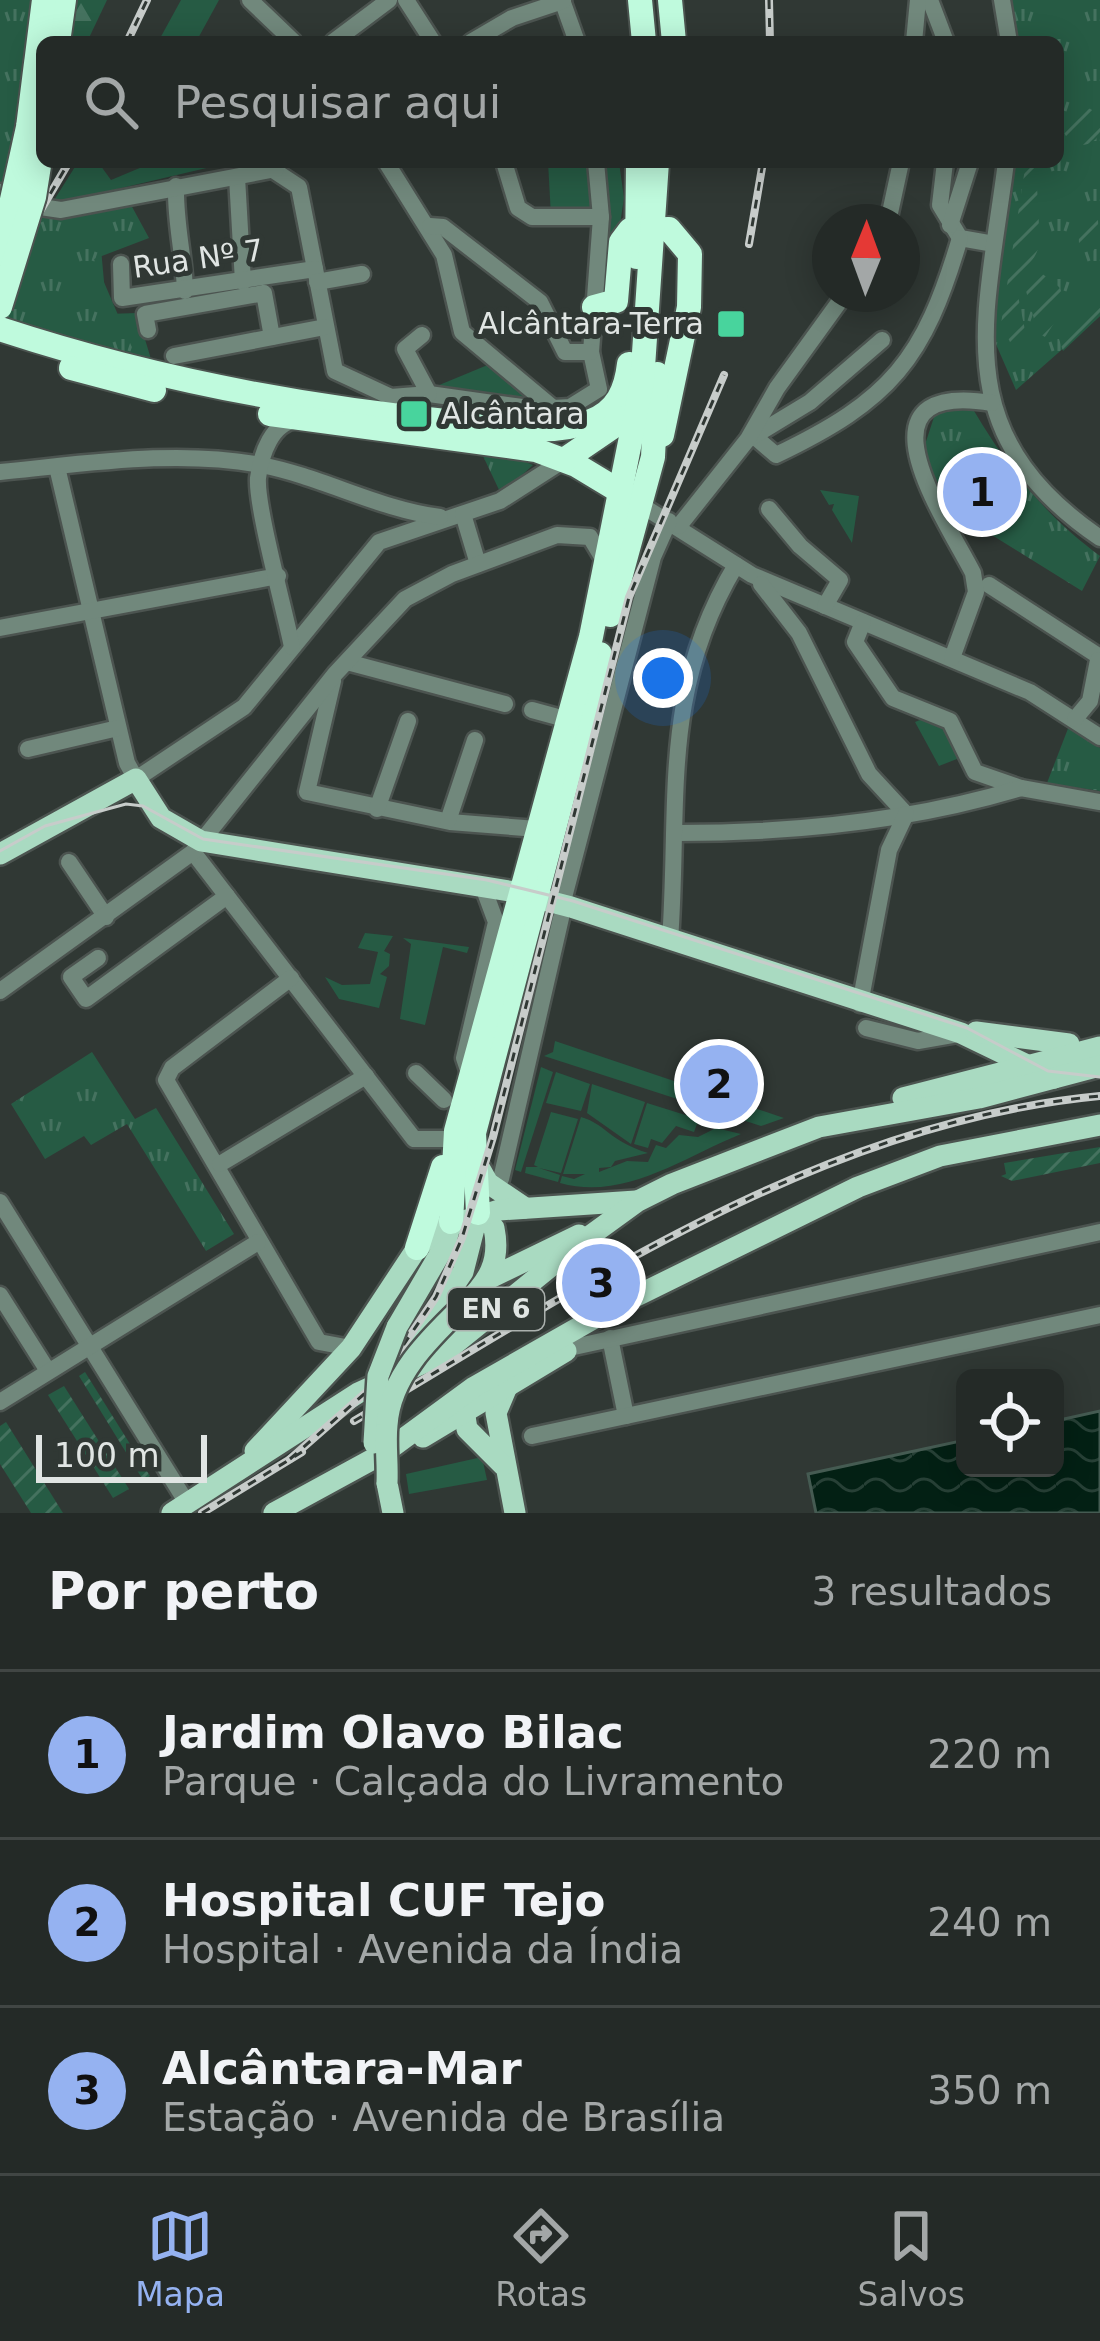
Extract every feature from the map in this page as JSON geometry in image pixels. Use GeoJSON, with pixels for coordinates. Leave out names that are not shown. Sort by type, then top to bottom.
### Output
{"type":"FeatureCollection","features":[{"type":"Feature","properties":{"kind":"highway"},"geometry":{"type":"LineString","coordinates":[[42,36],[44,0]]}},
{"type":"Feature","properties":{"kind":"highway"},"geometry":{"type":"LineString","coordinates":[[59,36],[64,0]]}},
{"type":"Feature","properties":{"kind":"highway"},"geometry":{"type":"LineString","coordinates":[[640,0],[643,36]]}},
{"type":"Feature","properties":{"kind":"highway"},"geometry":{"type":"LineString","coordinates":[[655,0],[658,36]]}},
{"type":"Feature","properties":{"kind":"highway"},"geometry":{"type":"LineString","coordinates":[[670,0],[673,36]]}},
{"type":"Feature","properties":{"kind":"highway"},"geometry":{"type":"LineString","coordinates":[[0,254],[35,137]]}},
{"type":"Feature","properties":{"kind":"highway"},"geometry":{"type":"LineString","coordinates":[[0,308],[34,197],[35,137]]}},
{"type":"Feature","properties":{"kind":"highway"},"geometry":{"type":"LineString","coordinates":[[417,1248],[546,904],[630,498],[648,239],[639,168]]}},
{"type":"Feature","properties":{"kind":"highway"},"geometry":{"type":"LineString","coordinates":[[0,329],[177,380],[299,404],[558,428],[604,414],[624,390],[656,168]]}},
{"type":"Feature","properties":{"kind":"highway"},"geometry":{"type":"LineString","coordinates":[[594,307],[616,301],[648,239],[672,168]]}},
{"type":"Feature","properties":{"kind":"highway"},"geometry":{"type":"LineString","coordinates":[[451,1222],[470,1076],[546,904],[537,829],[590,637],[605,563],[630,498],[653,458],[674,396],[693,274],[690,254],[648,239]]}},
{"type":"Feature","properties":{"kind":"highway"},"geometry":{"type":"LineString","coordinates":[[0,347],[114,381],[298,420],[499,444],[564,460],[630,498]]}},
{"type":"Feature","properties":{"kind":"highway"},"geometry":{"type":"LineString","coordinates":[[564,460],[636,409]]}},
{"type":"Feature","properties":{"kind":"highway"},"geometry":{"type":"LineString","coordinates":[[460,1141],[478,1213]]}},
{"type":"Feature","properties":{"kind":"main road"},"geometry":{"type":"LineString","coordinates":[[0,854],[136,779],[154,814],[197,847],[483,887],[670,940],[952,1031],[1100,1046]]}},
{"type":"Feature","properties":{"kind":"main road"},"geometry":{"type":"LineString","coordinates":[[952,1031],[1054,1078],[1100,1066]]}},
{"type":"Feature","properties":{"kind":"main road"},"geometry":{"type":"LineString","coordinates":[[944,1087],[968,1070],[970,1057],[952,1031]]}},
{"type":"Feature","properties":{"kind":"main road","name":"EN 6"},"geometry":{"type":"LineString","coordinates":[[179,1508],[376,1383],[441,1355],[638,1201],[759,1147],[944,1087],[1100,1046]]}},
{"type":"Feature","properties":{"kind":"main road","name":"EN 6"},"geometry":{"type":"LineString","coordinates":[[868,1114],[979,1099],[1054,1078]]}},
{"type":"Feature","properties":{"kind":"main road"},"geometry":{"type":"LineString","coordinates":[[407,1447],[616,1306],[898,1169],[1000,1142],[1100,1125]]}},
{"type":"Feature","properties":{"kind":"main road"},"geometry":{"type":"LineString","coordinates":[[460,1141],[488,1183],[525,1208]]}},
{"type":"Feature","properties":{"kind":"main road","name":"EN 6"},"geometry":{"type":"LineString","coordinates":[[229,1477],[354,1345],[417,1248],[451,1222],[478,1213],[638,1201]]}},
{"type":"Feature","properties":{"kind":"main road"},"geometry":{"type":"LineString","coordinates":[[354,1345],[376,1383],[409,1354],[463,1272],[478,1213],[494,1228],[497,1244],[488,1280]]}},
{"type":"Feature","properties":{"kind":"main road"},"geometry":{"type":"LineString","coordinates":[[387,1483],[376,1461],[374,1405],[381,1365],[397,1327],[445,1245],[451,1222]]}},
{"type":"Feature","properties":{"kind":"main road"},"geometry":{"type":"LineString","coordinates":[[393,1513],[387,1483],[387,1421],[394,1394],[418,1353],[488,1280],[548,1247],[608,1226]]}},
{"type":"Feature","properties":{"kind":"main road"},"geometry":{"type":"LineString","coordinates":[[274,1513],[384,1453],[436,1413],[507,1387],[622,1318],[656,1290]]}},
{"type":"Feature","properties":{"kind":"main road"},"geometry":{"type":"LineString","coordinates":[[490,1437],[496,1406],[507,1387]]}},
{"type":"Feature","properties":{"kind":"main road"},"geometry":{"type":"LineString","coordinates":[[468,1404],[503,1466],[515,1513]]}},
{"type":"Feature","properties":{"kind":"main road"},"geometry":{"type":"LineString","coordinates":[[384,1453],[448,1437],[490,1437]]}},
{"type":"Feature","properties":{"kind":"street"},"geometry":{"type":"LineString","coordinates":[[250,0],[288,36]]}},
{"type":"Feature","properties":{"kind":"street"},"geometry":{"type":"LineString","coordinates":[[341,36],[389,0]]}},
{"type":"Feature","properties":{"kind":"street"},"geometry":{"type":"LineString","coordinates":[[406,0],[429,36]]}},
{"type":"Feature","properties":{"kind":"street"},"geometry":{"type":"LineString","coordinates":[[915,36],[918,0]]}},
{"type":"Feature","properties":{"kind":"street"},"geometry":{"type":"LineString","coordinates":[[930,0],[944,36]]}},
{"type":"Feature","properties":{"kind":"street"},"geometry":{"type":"LineString","coordinates":[[1002,0],[1008,36]]}},
{"type":"Feature","properties":{"kind":"street"},"geometry":{"type":"LineString","coordinates":[[481,36],[512,18],[562,1],[575,36]]}},
{"type":"Feature","properties":{"kind":"street"},"geometry":{"type":"LineString","coordinates":[[0,192],[27,205],[61,210],[237,177],[261,168]]}},
{"type":"Feature","properties":{"kind":"street"},"geometry":{"type":"LineString","coordinates":[[273,168],[299,188],[335,370],[391,397],[429,394],[553,408],[570,407],[596,394],[601,383],[592,352],[602,218],[597,168]]}},
{"type":"Feature","properties":{"kind":"street"},"geometry":{"type":"LineString","coordinates":[[390,168],[430,226],[448,267],[462,332],[553,408]]}},
{"type":"Feature","properties":{"kind":"street"},"geometry":{"type":"LineString","coordinates":[[506,168],[518,208],[532,217],[602,218]]}},
{"type":"Feature","properties":{"kind":"street"},"geometry":{"type":"LineString","coordinates":[[892,204],[901,168]]}},
{"type":"Feature","properties":{"kind":"street"},"geometry":{"type":"LineString","coordinates":[[944,168],[940,205],[955,231],[994,244]]}},
{"type":"Feature","properties":{"kind":"street"},"geometry":{"type":"LineString","coordinates":[[963,168],[963,185]]}},
{"type":"Feature","properties":{"kind":"street"},"geometry":{"type":"LineString","coordinates":[[752,438],[776,455],[873,400],[910,359],[934,315],[968,168]]}},
{"type":"Feature","properties":{"kind":"street"},"geometry":{"type":"LineString","coordinates":[[1005,168],[983,312],[992,403],[1019,464],[1065,514],[1100,538]]}},
{"type":"Feature","properties":{"kind":"street"},"geometry":{"type":"LineString","coordinates":[[237,177],[243,282]]}},
{"type":"Feature","properties":{"kind":"street"},"geometry":{"type":"LineString","coordinates":[[176,186],[175,236],[184,253],[185,291]]}},
{"type":"Feature","properties":{"kind":"street"},"geometry":{"type":"LineString","coordinates":[[430,226],[443,227],[540,302],[565,352],[592,352]]}},
{"type":"Feature","properties":{"kind":"street","name":"Rua Nº 7"},"geometry":{"type":"LineString","coordinates":[[122,263],[122,298],[243,282],[362,274]]}},
{"type":"Feature","properties":{"kind":"street"},"geometry":{"type":"LineString","coordinates":[[148,330],[145,314],[264,293],[272,337]]}},
{"type":"Feature","properties":{"kind":"street"},"geometry":{"type":"LineString","coordinates":[[920,311],[934,315]]}},
{"type":"Feature","properties":{"kind":"street"},"geometry":{"type":"LineString","coordinates":[[501,1179],[546,904],[653,557],[674,524],[752,438],[778,388],[832,312]]}},
{"type":"Feature","properties":{"kind":"street"},"geometry":{"type":"LineString","coordinates":[[174,356],[325,327]]}},
{"type":"Feature","properties":{"kind":"street"},"geometry":{"type":"LineString","coordinates":[[422,335],[405,349],[429,394]]}},
{"type":"Feature","properties":{"kind":"street"},"geometry":{"type":"LineString","coordinates":[[752,438],[799,409],[883,340]]}},
{"type":"Feature","properties":{"kind":"street"},"geometry":{"type":"LineString","coordinates":[[778,388],[799,409]]}},
{"type":"Feature","properties":{"kind":"street"},"geometry":{"type":"LineString","coordinates":[[952,658],[976,592],[973,573],[913,454],[914,430],[936,406],[959,398],[992,403]]}},
{"type":"Feature","properties":{"kind":"street"},"geometry":{"type":"LineString","coordinates":[[292,647],[258,478],[279,424],[298,420]]}},
{"type":"Feature","properties":{"kind":"street"},"geometry":{"type":"LineString","coordinates":[[0,472],[172,458],[263,466],[346,489],[401,512],[459,515]]}},
{"type":"Feature","properties":{"kind":"street"},"geometry":{"type":"LineString","coordinates":[[57,467],[118,728],[136,779],[244,707],[370,549],[401,531],[512,496],[564,460]]}},
{"type":"Feature","properties":{"kind":"street"},"geometry":{"type":"LineString","coordinates":[[630,498],[744,570],[952,658],[1070,715],[1100,737]]}},
{"type":"Feature","properties":{"kind":"street"},"geometry":{"type":"LineString","coordinates":[[770,509],[800,546],[840,580],[825,606]]}},
{"type":"Feature","properties":{"kind":"street"},"geometry":{"type":"LineString","coordinates":[[459,515],[478,564]]}},
{"type":"Feature","properties":{"kind":"street"},"geometry":{"type":"LineString","coordinates":[[0,991],[197,847],[341,668],[410,596],[478,564],[574,533],[596,543],[605,563]]}},
{"type":"Feature","properties":{"kind":"street"},"geometry":{"type":"LineString","coordinates":[[744,570],[799,633],[868,774],[906,814]]}},
{"type":"Feature","properties":{"kind":"street"},"geometry":{"type":"LineString","coordinates":[[670,940],[679,833],[678,722],[685,685],[703,626],[744,570]]}},
{"type":"Feature","properties":{"kind":"street"},"geometry":{"type":"LineString","coordinates":[[0,628],[278,576]]}},
{"type":"Feature","properties":{"kind":"street"},"geometry":{"type":"LineString","coordinates":[[989,585],[1099,658],[1095,699],[1070,715]]}},
{"type":"Feature","properties":{"kind":"street"},"geometry":{"type":"LineString","coordinates":[[863,622],[855,642],[893,698],[950,721],[975,772],[1028,789],[1100,802]]}},
{"type":"Feature","properties":{"kind":"street"},"geometry":{"type":"LineString","coordinates":[[341,668],[505,704]]}},
{"type":"Feature","properties":{"kind":"street"},"geometry":{"type":"LineString","coordinates":[[341,668],[307,793],[448,821],[537,829]]}},
{"type":"Feature","properties":{"kind":"street"},"geometry":{"type":"LineString","coordinates":[[532,710],[565,718]]}},
{"type":"Feature","properties":{"kind":"street"},"geometry":{"type":"LineString","coordinates":[[377,809],[408,722]]}},
{"type":"Feature","properties":{"kind":"street"},"geometry":{"type":"LineString","coordinates":[[28,749],[118,728]]}},
{"type":"Feature","properties":{"kind":"street"},"geometry":{"type":"LineString","coordinates":[[448,821],[475,740]]}},
{"type":"Feature","properties":{"kind":"street"},"geometry":{"type":"LineString","coordinates":[[679,833],[756,833],[906,814],[1028,789]]}},
{"type":"Feature","properties":{"kind":"street"},"geometry":{"type":"LineString","coordinates":[[860,1004],[868,939],[889,850],[906,814]]}},
{"type":"Feature","properties":{"kind":"street"},"geometry":{"type":"LineString","coordinates":[[197,847],[227,896],[414,1139],[460,1141]]}},
{"type":"Feature","properties":{"kind":"street"},"geometry":{"type":"LineString","coordinates":[[68,862],[106,916]]}},
{"type":"Feature","properties":{"kind":"street"},"geometry":{"type":"LineString","coordinates":[[470,1076],[464,1058],[497,917],[483,887]]}},
{"type":"Feature","properties":{"kind":"street"},"geometry":{"type":"LineString","coordinates":[[98,958],[70,977],[86,999],[227,896]]}},
{"type":"Feature","properties":{"kind":"street"},"geometry":{"type":"LineString","coordinates":[[81,934],[112,980]]}},
{"type":"Feature","properties":{"kind":"street"},"geometry":{"type":"LineString","coordinates":[[291,978],[166,1076],[319,1342],[354,1345]]}},
{"type":"Feature","properties":{"kind":"street"},"geometry":{"type":"LineString","coordinates":[[866,1028],[918,1042],[952,1031]]}},
{"type":"Feature","properties":{"kind":"street"},"geometry":{"type":"LineString","coordinates":[[416,1073],[444,1100]]}},
{"type":"Feature","properties":{"kind":"street"},"geometry":{"type":"LineString","coordinates":[[220,1164],[366,1076]]}},
{"type":"Feature","properties":{"kind":"street"},"geometry":{"type":"LineString","coordinates":[[0,1202],[89,1345],[179,1508]]}},
{"type":"Feature","properties":{"kind":"street"},"geometry":{"type":"LineString","coordinates":[[574,1347],[1100,1232]]}},
{"type":"Feature","properties":{"kind":"street"},"geometry":{"type":"LineString","coordinates":[[0,1402],[258,1242]]}},
{"type":"Feature","properties":{"kind":"street"},"geometry":{"type":"LineString","coordinates":[[0,1295],[48,1371]]}},
{"type":"Feature","properties":{"kind":"street"},"geometry":{"type":"LineString","coordinates":[[532,1436],[1100,1316]]}},
{"type":"Feature","properties":{"kind":"street"},"geometry":{"type":"LineString","coordinates":[[610,1338],[626,1416]]}},
{"type":"Feature","properties":{"kind":"green space"},"geometry":{"type":"Polygon","coordinates":[[[0,0],[74,0],[47,36],[36,36],[38,208],[124,192],[149,238],[94,259],[146,380],[0,338],[0,0]]]}},
{"type":"Feature","properties":{"kind":"green space"},"geometry":{"type":"Polygon","coordinates":[[[74,0],[107,0],[90,36],[72,36],[74,0]]]}},
{"type":"Feature","properties":{"kind":"green space"},"geometry":{"type":"Polygon","coordinates":[[[181,0],[219,0],[199,36],[161,36],[181,0]]]}},
{"type":"Feature","properties":{"kind":"green space"},"geometry":{"type":"Polygon","coordinates":[[[1009,0],[1100,0],[1100,316],[1016,390],[988,326],[1014,168],[1064,168],[1064,36],[1016,36],[1009,0]]]}},
{"type":"Feature","properties":{"kind":"green space"},"geometry":{"type":"Polygon","coordinates":[[[1075,108],[1089,108],[1100,119],[1100,133],[1089,144],[1075,144],[1064,133],[1064,119],[1075,108]]]}},
{"type":"Feature","properties":{"kind":"green space"},"geometry":{"type":"Polygon","coordinates":[[[74,168],[102,168],[111,180],[140,168],[206,168],[96,194],[107,314],[137,313],[151,359],[4,320],[29,240],[74,168]]]}},
{"type":"Feature","properties":{"kind":"green space"},"geometry":{"type":"Polygon","coordinates":[[[548,168],[589,168],[594,211],[551,216],[548,168]]]}},
{"type":"Feature","properties":{"kind":"green space"},"geometry":{"type":"Polygon","coordinates":[[[603,168],[620,168],[624,198],[609,296],[603,295],[610,250],[603,168]]]}},
{"type":"Feature","properties":{"kind":"green space"},"geometry":{"type":"Polygon","coordinates":[[[1025,168],[1035,168],[1039,242],[1034,258],[1015,281],[1028,345],[1018,358],[1001,324],[1025,168]]]}},
{"type":"Feature","properties":{"kind":"green space"},"geometry":{"type":"Polygon","coordinates":[[[1096,201],[1100,242],[1093,251],[1079,244],[1078,215],[1096,201]]]}},
{"type":"Feature","properties":{"kind":"green space"},"geometry":{"type":"Polygon","coordinates":[[[1040,272],[1059,287],[1067,303],[1045,337],[1038,333],[1026,291],[1029,278],[1040,272]]]}},
{"type":"Feature","properties":{"kind":"green space"},"geometry":{"type":"Polygon","coordinates":[[[1100,286],[1100,316],[1063,351],[1059,339],[1067,321],[1100,286]]]}},
{"type":"Feature","properties":{"kind":"green space"},"geometry":{"type":"Polygon","coordinates":[[[490,364],[545,405],[432,388],[490,364]]]}},
{"type":"Feature","properties":{"kind":"green space"},"geometry":{"type":"Polygon","coordinates":[[[971,406],[1028,488],[1100,556],[1082,591],[945,506],[921,457],[935,414],[947,407],[971,406]]]}},
{"type":"Feature","properties":{"kind":"green space"},"geometry":{"type":"Polygon","coordinates":[[[483,456],[513,457],[533,465],[501,494],[483,456]]]}},
{"type":"Feature","properties":{"kind":"green space"},"geometry":{"type":"Polygon","coordinates":[[[820,490],[859,496],[852,543],[832,510],[834,504],[829,505],[820,490]]]}},
{"type":"Feature","properties":{"kind":"green space"},"geometry":{"type":"Polygon","coordinates":[[[927,717],[949,728],[962,757],[939,766],[915,722],[927,717]]]}},
{"type":"Feature","properties":{"kind":"green space"},"geometry":{"type":"Polygon","coordinates":[[[1069,726],[1100,748],[1100,791],[1047,783],[1069,726]]]}},
{"type":"Feature","properties":{"kind":"green space"},"geometry":{"type":"Polygon","coordinates":[[[365,933],[393,936],[384,951],[390,954],[389,966],[380,974],[387,977],[379,1008],[339,999],[325,977],[342,985],[370,984],[378,952],[358,948],[365,933]]]}},
{"type":"Feature","properties":{"kind":"green space"},"geometry":{"type":"Polygon","coordinates":[[[403,938],[469,947],[467,953],[443,947],[425,1025],[400,1019],[411,944],[403,938]]]}},
{"type":"Feature","properties":{"kind":"green space"},"geometry":{"type":"Polygon","coordinates":[[[555,1041],[784,1118],[761,1126],[544,1056],[553,1052],[555,1041]]]}},
{"type":"Feature","properties":{"kind":"green space"},"geometry":{"type":"Polygon","coordinates":[[[92,1052],[135,1119],[156,1108],[234,1234],[206,1251],[127,1124],[91,1145],[84,1136],[45,1159],[11,1104],[92,1052]]]}},
{"type":"Feature","properties":{"kind":"green space"},"geometry":{"type":"Polygon","coordinates":[[[541,1067],[553,1072],[521,1172],[515,1170],[541,1067]]]}},
{"type":"Feature","properties":{"kind":"green space"},"geometry":{"type":"Polygon","coordinates":[[[556,1072],[590,1084],[581,1111],[546,1103],[556,1072]]]}},
{"type":"Feature","properties":{"kind":"green space"},"geometry":{"type":"Polygon","coordinates":[[[592,1084],[645,1102],[631,1144],[587,1113],[592,1084]]]}},
{"type":"Feature","properties":{"kind":"green space"},"geometry":{"type":"Polygon","coordinates":[[[647,1103],[711,1123],[709,1128],[697,1124],[694,1132],[676,1126],[662,1143],[651,1139],[648,1148],[634,1144],[647,1103]]]}},
{"type":"Feature","properties":{"kind":"green space"},"geometry":{"type":"Polygon","coordinates":[[[551,1112],[578,1119],[561,1173],[539,1168],[560,1175],[558,1182],[525,1173],[526,1167],[538,1167],[534,1165],[551,1112]]]}},
{"type":"Feature","properties":{"kind":"green space"},"geometry":{"type":"Polygon","coordinates":[[[581,1117],[648,1153],[615,1161],[599,1172],[627,1161],[648,1162],[656,1145],[666,1148],[679,1135],[698,1137],[716,1128],[741,1134],[630,1182],[584,1187],[560,1183],[562,1176],[574,1179],[585,1174],[563,1174],[581,1117]]]}},
{"type":"Feature","properties":{"kind":"green space"},"geometry":{"type":"Polygon","coordinates":[[[1100,1147],[1100,1163],[1012,1181],[1001,1176],[1006,1174],[1004,1163],[1100,1147]]]}},
{"type":"Feature","properties":{"kind":"green space"},"geometry":{"type":"Polygon","coordinates":[[[85,1372],[150,1476],[143,1480],[79,1376],[85,1372]]]}},
{"type":"Feature","properties":{"kind":"green space"},"geometry":{"type":"Polygon","coordinates":[[[64,1386],[129,1489],[113,1498],[48,1395],[64,1386]]]}},
{"type":"Feature","properties":{"kind":"green space"},"geometry":{"type":"Polygon","coordinates":[[[6,1422],[63,1513],[31,1513],[0,1464],[0,1426],[6,1422]]]}},
{"type":"Feature","properties":{"kind":"green space"},"geometry":{"type":"Polygon","coordinates":[[[482,1457],[487,1480],[409,1494],[406,1474],[482,1457]]]}},
{"type":"Feature","properties":{"kind":"water"},"geometry":{"type":"Polygon","coordinates":[[[1100,1411],[1100,1513],[816,1513],[808,1474],[956,1442],[956,1477],[1064,1477],[1064,1419],[1100,1411]]]}},
{"type":"Feature","properties":{"kind":"tram line"},"geometry":{"type":"LineString","coordinates":[[0,851],[45,826],[126,804],[143,806],[203,839],[487,880],[573,901],[967,1028],[1048,1071],[1100,1077]]}},
{"type":"Feature","properties":{"kind":"railway"},"geometry":{"type":"LineString","coordinates":[[130,36],[147,0]]}},
{"type":"Feature","properties":{"kind":"railway"},"geometry":{"type":"LineString","coordinates":[[769,0],[770,36]]}},
{"type":"Feature","properties":{"kind":"railway"},"geometry":{"type":"LineString","coordinates":[[0,289],[9,264],[65,168]]}},
{"type":"Feature","properties":{"kind":"railway"},"geometry":{"type":"LineString","coordinates":[[749,244],[762,168]]}},
{"type":"Feature","properties":{"kind":"railway"},"geometry":{"type":"LineString","coordinates":[[290,1459],[379,1381],[436,1297],[462,1238],[493,1137],[629,597],[724,375]]}},
{"type":"Feature","properties":{"kind":"railway"},"geometry":{"type":"LineString","coordinates":[[354,1421],[620,1264],[804,1174],[900,1138],[998,1112],[1100,1096]]}},
{"type":"Feature","properties":{"kind":"railway"},"geometry":{"type":"LineString","coordinates":[[202,1513],[302,1452]]}},
{"type":"Feature","properties":{"kind":"place","name":"Alcântara-Terra"},"geometry":{"type":"Point","coordinates":[731,324]}},
{"type":"Feature","properties":{"kind":"place","name":"Alcântara"},"geometry":{"type":"Point","coordinates":[414,414]}},
{"type":"Feature","properties":{"kind":"place","name":"Jardim Olavo Bilac"},"geometry":{"type":"Point","coordinates":[982,492]}},
{"type":"Feature","properties":{"kind":"place","name":"Hospital CUF Tejo"},"geometry":{"type":"Point","coordinates":[719,1084]}},
{"type":"Feature","properties":{"kind":"place","name":"Alcântara-Mar"},"geometry":{"type":"Point","coordinates":[601,1283]}}]}
